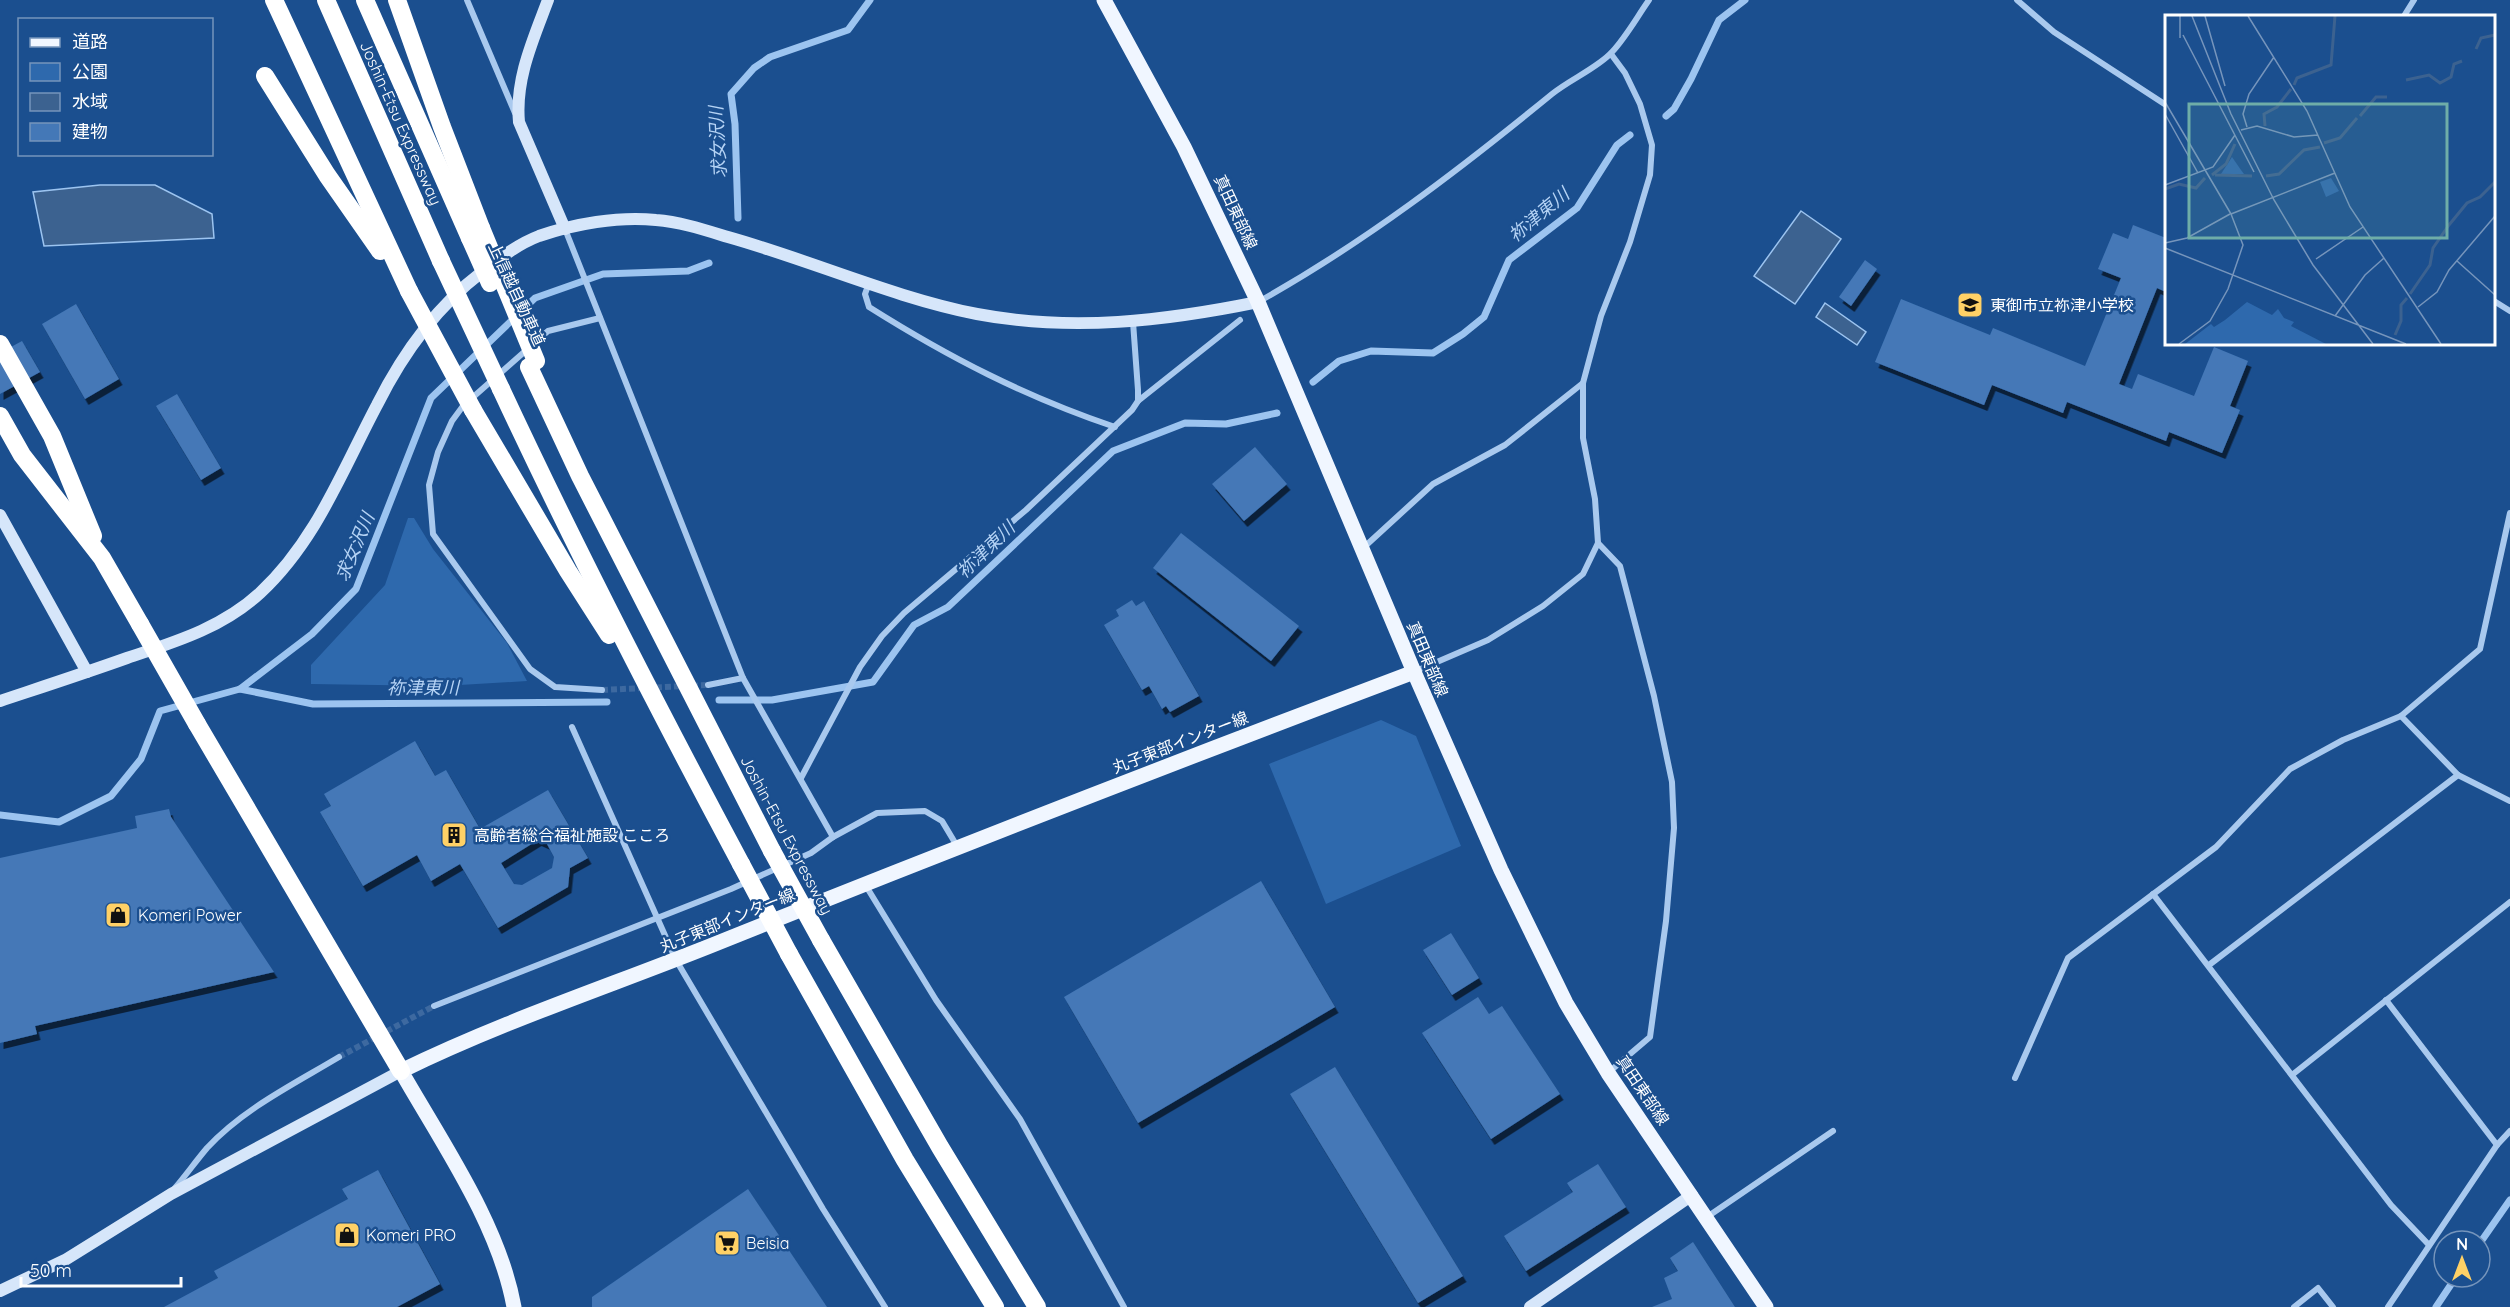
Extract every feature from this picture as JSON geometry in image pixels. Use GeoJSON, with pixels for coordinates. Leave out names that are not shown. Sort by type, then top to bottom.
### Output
{"type":"FeatureCollection","features":[{"type":"Feature","properties":{"kind":"highway"},"geometry":{"type":"LineString","coordinates":[[274,0],[409,291],[473,410],[568,571],[664,720],[789,954],[905,1160],[995,1307]]}},
{"type":"Feature","properties":{"kind":"highway","name":"Joshin-Etsu Expressway"},"geometry":{"type":"LineString","coordinates":[[326,0],[441,261],[552,500],[664,720]]}},
{"type":"Feature","properties":{"kind":"highway","name":"Joshin-Etsu Expressway"},"geometry":{"type":"LineString","coordinates":[[365,0],[475,233]]}},
{"type":"Feature","properties":{"kind":"highway"},"geometry":{"type":"LineString","coordinates":[[397,0],[475,233]]}},
{"type":"Feature","properties":{"kind":"highway"},"geometry":{"type":"LineString","coordinates":[[265,76],[327,175],[409,291]]}},
{"type":"Feature","properties":{"kind":"highway","name":"上信越自動車道"},"geometry":{"type":"LineString","coordinates":[[475,233],[532,364]]}},
{"type":"Feature","properties":{"kind":"highway"},"geometry":{"type":"LineString","coordinates":[[0,344],[52,436],[102,558],[196,724],[401,1071]]}},
{"type":"Feature","properties":{"kind":"highway","name":"Joshin-Etsu Expressway"},"geometry":{"type":"LineString","coordinates":[[532,364],[580,476],[772,850],[940,1147],[1037,1307]]}},
{"type":"Feature","properties":{"kind":"highway"},"geometry":{"type":"LineString","coordinates":[[0,416],[22,455],[102,558]]}},
{"type":"Feature","properties":{"kind":"main road","name":"真田東部線"},"geometry":{"type":"LineString","coordinates":[[1104,0],[1184,147],[1258,302],[1414,672],[1501,870],[1566,1003],[1608,1072],[1766,1307]]}},
{"type":"Feature","properties":{"kind":"main road","name":"丸子東部インター線"},"geometry":{"type":"LineString","coordinates":[[401,1071],[457,1043],[676,960],[957,846],[1414,672]]}},
{"type":"Feature","properties":{"kind":"main road"},"geometry":{"type":"LineString","coordinates":[[401,1071],[483,1218],[505,1270],[514,1307]]}},
{"type":"Feature","properties":{"kind":"street"},"geometry":{"type":"LineString","coordinates":[[467,0],[576,256],[743,678],[833,837]]}},
{"type":"Feature","properties":{"kind":"street"},"geometry":{"type":"LineString","coordinates":[[519,122],[520,79],[548,0]]}},
{"type":"Feature","properties":{"kind":"street"},"geometry":{"type":"LineString","coordinates":[[0,700],[194,635],[228,618],[258,594],[283,569],[331,499],[377,403],[417,337],[445,303],[510,251],[536,237],[565,229],[627,219],[682,224],[974,313],[1022,321],[1073,324],[1133,322],[1195,315],[1258,302],[1313,272],[1382,225],[1482,152],[1562,85],[1611,54],[1649,0]]}},
{"type":"Feature","properties":{"kind":"street"},"geometry":{"type":"LineString","coordinates":[[2017,0],[2054,32],[2165,104]]}},
{"type":"Feature","properties":{"kind":"street"},"geometry":{"type":"LineString","coordinates":[[2405,15],[2414,0]]}},
{"type":"Feature","properties":{"kind":"street"},"geometry":{"type":"LineString","coordinates":[[1414,672],[1488,640],[1543,606],[1583,574],[1598,543],[1595,499],[1583,438],[1583,383],[1601,316],[1630,242],[1650,175],[1652,145],[1640,104],[1625,73],[1611,54]]}},
{"type":"Feature","properties":{"kind":"street"},"geometry":{"type":"LineString","coordinates":[[869,282],[865,294],[869,307],[964,364],[1046,402],[1115,427]]}},
{"type":"Feature","properties":{"kind":"street"},"geometry":{"type":"LineString","coordinates":[[2495,302],[2510,311]]}},
{"type":"Feature","properties":{"kind":"street"},"geometry":{"type":"LineString","coordinates":[[600,318],[548,331],[463,406],[452,421],[438,452],[429,485],[433,534],[530,669],[555,687],[602,690]]}},
{"type":"Feature","properties":{"kind":"street"},"geometry":{"type":"LineString","coordinates":[[801,778],[856,675],[882,636],[904,613],[1026,510],[1115,427],[1138,401],[1240,320]]}},
{"type":"Feature","properties":{"kind":"street"},"geometry":{"type":"LineString","coordinates":[[1133,322],[1138,401]]}},
{"type":"Feature","properties":{"kind":"street"},"geometry":{"type":"LineString","coordinates":[[1362,549],[1433,484],[1505,446],[1583,383]]}},
{"type":"Feature","properties":{"kind":"street"},"geometry":{"type":"LineString","coordinates":[[2015,1078],[2068,958],[2216,847],[2290,769],[2343,740],[2401,716],[2480,649],[2510,513]]}},
{"type":"Feature","properties":{"kind":"street"},"geometry":{"type":"LineString","coordinates":[[0,515],[87,672]]}},
{"type":"Feature","properties":{"kind":"street"},"geometry":{"type":"LineString","coordinates":[[1598,543],[1620,566],[1623,577],[1654,696],[1672,782],[1674,828],[1666,921],[1650,1037],[1608,1072]]}},
{"type":"Feature","properties":{"kind":"street"},"geometry":{"type":"LineString","coordinates":[[708,685],[743,678]]}},
{"type":"Feature","properties":{"kind":"street"},"geometry":{"type":"LineString","coordinates":[[2401,716],[2458,775],[2510,801]]}},
{"type":"Feature","properties":{"kind":"street"},"geometry":{"type":"LineString","coordinates":[[572,727],[676,960],[823,1209],[885,1307]]}},
{"type":"Feature","properties":{"kind":"street"},"geometry":{"type":"LineString","coordinates":[[2209,965],[2458,775]]}},
{"type":"Feature","properties":{"kind":"street"},"geometry":{"type":"LineString","coordinates":[[434,1006],[730,889],[811,853],[833,837],[877,813],[925,811],[942,821],[957,846]]}},
{"type":"Feature","properties":{"kind":"street"},"geometry":{"type":"LineString","coordinates":[[864,884],[936,1000],[1020,1119],[1124,1307]]}},
{"type":"Feature","properties":{"kind":"street"},"geometry":{"type":"LineString","coordinates":[[2153,894],[2391,1205],[2429,1245]]}},
{"type":"Feature","properties":{"kind":"street"},"geometry":{"type":"LineString","coordinates":[[2292,1075],[2510,902]]}},
{"type":"Feature","properties":{"kind":"street"},"geometry":{"type":"LineString","coordinates":[[2386,1000],[2497,1145]]}},
{"type":"Feature","properties":{"kind":"street"},"geometry":{"type":"LineString","coordinates":[[171,1194],[207,1148],[230,1127],[251,1110],[339,1057]]}},
{"type":"Feature","properties":{"kind":"street"},"geometry":{"type":"LineString","coordinates":[[0,1291],[65,1260],[171,1194],[401,1071]]}},
{"type":"Feature","properties":{"kind":"street"},"geometry":{"type":"LineString","coordinates":[[1707,1217],[1833,1131]]}},
{"type":"Feature","properties":{"kind":"street"},"geometry":{"type":"LineString","coordinates":[[2388,1307],[2497,1145],[2510,1131]]}},
{"type":"Feature","properties":{"kind":"street"},"geometry":{"type":"LineString","coordinates":[[1530,1307],[1692,1195]]}},
{"type":"Feature","properties":{"kind":"street"},"geometry":{"type":"LineString","coordinates":[[2294,1307],[2318,1288],[2333,1307]]}},
{"type":"Feature","properties":{"kind":"green space"},"geometry":{"type":"Polygon","coordinates":[[[408,518],[414,518],[433,549],[507,643],[527,681],[443,686],[311,684],[311,665],[385,585],[408,518]]]}},
{"type":"Feature","properties":{"kind":"green space"},"geometry":{"type":"Polygon","coordinates":[[[1381,720],[1416,736],[1461,846],[1326,904],[1269,764],[1381,720]]]}},
{"type":"Feature","properties":{"kind":"water"},"geometry":{"type":"Polygon","coordinates":[[[100,185],[155,185],[212,214],[214,238],[44,246],[33,192],[100,185]]]}},
{"type":"Feature","properties":{"kind":"water"},"geometry":{"type":"Polygon","coordinates":[[[1801,211],[1841,239],[1795,304],[1754,276],[1801,211]]]}},
{"type":"Feature","properties":{"kind":"water"},"geometry":{"type":"Polygon","coordinates":[[[1825,303],[1866,332],[1857,345],[1816,317],[1825,303]]]}},
{"type":"Feature","properties":{"kind":"building"},"geometry":{"type":"Polygon","coordinates":[[[2133,225],[2165,238],[2165,292],[2157,288],[2119,384],[2132,389],[2138,374],[2194,396],[2214,347],[2248,361],[2230,406],[2240,410],[2222,453],[2169,432],[2166,441],[2067,402],[2063,413],[1992,385],[1984,405],[1875,362],[1901,299],[1990,335],[1993,328],[2085,366],[2121,278],[2098,269],[2113,233],[2128,239],[2133,225]]]}},
{"type":"Feature","properties":{"kind":"building"},"geometry":{"type":"Polygon","coordinates":[[[1865,260],[1877,269],[1851,306],[1839,297],[1865,260]]]}},
{"type":"Feature","properties":{"kind":"building"},"geometry":{"type":"Polygon","coordinates":[[[76,304],[119,379],[85,399],[42,324],[76,304]]]}},
{"type":"Feature","properties":{"kind":"building"},"geometry":{"type":"Polygon","coordinates":[[[22,341],[40,372],[0,394],[0,353],[22,341]]]}},
{"type":"Feature","properties":{"kind":"building"},"geometry":{"type":"Polygon","coordinates":[[[177,394],[221,468],[201,480],[156,406],[177,394]]]}},
{"type":"Feature","properties":{"kind":"building"},"geometry":{"type":"Polygon","coordinates":[[[1255,447],[1287,484],[1244,521],[1212,484],[1255,447]]]}},
{"type":"Feature","properties":{"kind":"building"},"geometry":{"type":"Polygon","coordinates":[[[1181,533],[1299,626],[1271,661],[1153,568],[1181,533]]]}},
{"type":"Feature","properties":{"kind":"building"},"geometry":{"type":"Polygon","coordinates":[[[1132,600],[1136,606],[1144,601],[1199,696],[1170,712],[1166,706],[1162,709],[1149,686],[1142,690],[1104,625],[1119,616],[1116,610],[1132,600]]]}},
{"type":"Feature","properties":{"kind":"building","name":"高齢者総合福祉施設 こころ"},"geometry":{"type":"Polygon","coordinates":[[[415,741],[435,776],[446,770],[480,829],[548,790],[588,858],[570,868],[568,887],[498,928],[460,864],[431,881],[417,855],[363,886],[320,812],[331,806],[324,794],[415,741]],[[538,840],[501,863],[514,884],[522,885],[552,868],[554,857],[547,844],[538,840]]]}},
{"type":"Feature","properties":{"kind":"building","name":"Komeri Power"},"geometry":{"type":"Polygon","coordinates":[[[169,809],[171,817],[274,972],[35,1026],[37,1034],[0,1043],[0,858],[137,828],[135,816],[169,809]]]}},
{"type":"Feature","properties":{"kind":"building"},"geometry":{"type":"Polygon","coordinates":[[[1261,881],[1335,1007],[1138,1123],[1064,997],[1261,881]]]}},
{"type":"Feature","properties":{"kind":"building"},"geometry":{"type":"Polygon","coordinates":[[[1451,933],[1479,978],[1452,995],[1423,950],[1451,933]]]}},
{"type":"Feature","properties":{"kind":"building"},"geometry":{"type":"Polygon","coordinates":[[[1478,997],[1489,1014],[1502,1006],[1560,1094],[1491,1139],[1422,1033],[1478,997]]]}},
{"type":"Feature","properties":{"kind":"building"},"geometry":{"type":"Polygon","coordinates":[[[1335,1067],[1463,1276],[1418,1303],[1290,1094],[1335,1067]]]}},
{"type":"Feature","properties":{"kind":"building"},"geometry":{"type":"Polygon","coordinates":[[[1598,1164],[1626,1207],[1526,1271],[1504,1236],[1573,1192],[1567,1183],[1598,1164]]]}},
{"type":"Feature","properties":{"kind":"building","name":"Komeri PRO"},"geometry":{"type":"Polygon","coordinates":[[[378,1170],[440,1284],[397,1307],[164,1307],[218,1278],[214,1271],[348,1199],[342,1189],[378,1170]]]}},
{"type":"Feature","properties":{"kind":"building","name":"Beisia"},"geometry":{"type":"Polygon","coordinates":[[[748,1189],[827,1307],[592,1307],[592,1297],[748,1189]]]}},
{"type":"Feature","properties":{"kind":"building"},"geometry":{"type":"Polygon","coordinates":[[[1693,1242],[1735,1307],[1652,1307],[1672,1299],[1664,1278],[1678,1271],[1670,1258],[1693,1242]]]}},
{"type":"Feature","properties":{"kind":"waterway","name":"求女沢川"},"geometry":{"type":"LineString","coordinates":[[738,218],[735,124],[731,94],[754,68],[770,57],[848,30],[870,0]]}},
{"type":"Feature","properties":{"kind":"waterway","name":"祢津東川"},"geometry":{"type":"LineString","coordinates":[[1666,116],[1674,109],[1691,79],[1719,20],[1745,0]]}},
{"type":"Feature","properties":{"kind":"waterway","name":"祢津東川"},"geometry":{"type":"LineString","coordinates":[[1313,382],[1339,361],[1371,351],[1433,353],[1463,334],[1484,317],[1509,260],[1577,208],[1617,145],[1630,135]]}},
{"type":"Feature","properties":{"kind":"waterway","name":"求女沢川"},"geometry":{"type":"LineString","coordinates":[[0,815],[59,822],[111,796],[141,759],[160,711],[240,689],[312,634],[356,589],[431,398],[535,298],[603,274],[688,271],[709,263]]}},
{"type":"Feature","properties":{"kind":"waterway","name":"祢津東川"},"geometry":{"type":"LineString","coordinates":[[719,700],[772,700],[873,682],[914,625],[948,607],[1113,451],[1185,423],[1226,424],[1277,413]]}},
{"type":"Feature","properties":{"kind":"waterway","name":"祢津東川"},"geometry":{"type":"LineString","coordinates":[[240,689],[313,704],[607,702]]}},
{"type":"Feature","properties":{"kind":"waterway"},"geometry":{"type":"LineString","coordinates":[[2490,1229],[2510,1200]]}},
{"type":"Feature","properties":{"kind":"waterway"},"geometry":{"type":"LineString","coordinates":[[2436,1307],[2448,1289]]}},
{"type":"Feature","properties":{"kind":"tunnel"},"geometry":{"type":"LineString","coordinates":[[602,690],[708,685]]}},
{"type":"Feature","properties":{"kind":"tunnel"},"geometry":{"type":"LineString","coordinates":[[339,1057],[434,1006]]}},
{"type":"Feature","properties":{"kind":"place","name":"東御市立祢津小学校"},"geometry":{"type":"Point","coordinates":[1970,305]}},
{"type":"Feature","properties":{"kind":"place","name":"高齢者総合福祉施設 こころ"},"geometry":{"type":"Point","coordinates":[454,835]}},
{"type":"Feature","properties":{"kind":"place","name":"Komeri Power"},"geometry":{"type":"Point","coordinates":[118,915]}},
{"type":"Feature","properties":{"kind":"place","name":"Komeri PRO"},"geometry":{"type":"Point","coordinates":[347,1235]}},
{"type":"Feature","properties":{"kind":"place","name":"Beisia"},"geometry":{"type":"Point","coordinates":[727,1243]}}]}
